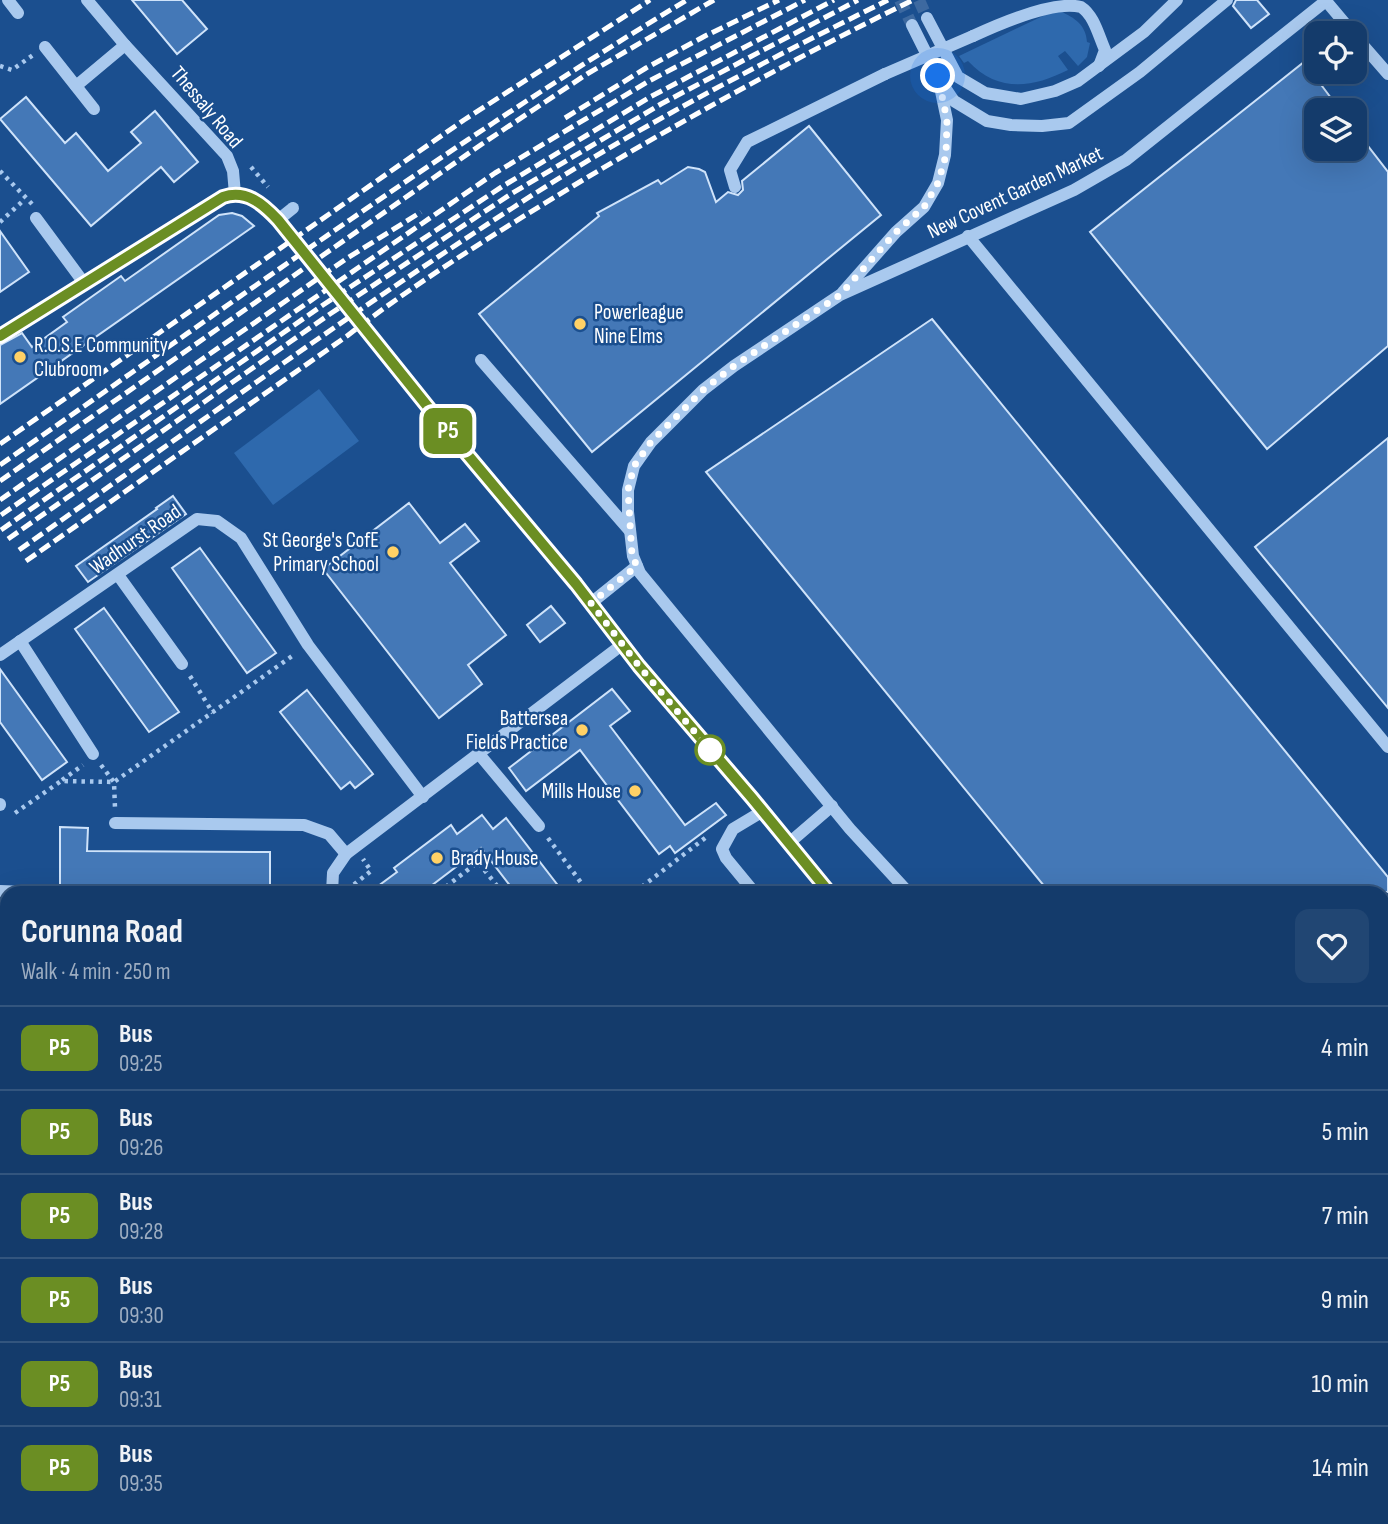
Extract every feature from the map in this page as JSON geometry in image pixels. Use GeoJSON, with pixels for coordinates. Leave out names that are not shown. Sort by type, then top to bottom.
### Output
{"type":"FeatureCollection","features":[{"type":"Feature","properties":{"kind":"street"},"geometry":{"type":"LineString","coordinates":[[8,0],[19,13]]}},
{"type":"Feature","properties":{"kind":"street","name":"Thessaly Road"},"geometry":{"type":"LineString","coordinates":[[87,0],[227,156],[233,171],[235,194]]}},
{"type":"Feature","properties":{"kind":"street"},"geometry":{"type":"LineString","coordinates":[[927,18],[958,77],[985,93],[1021,99],[1055,91],[1078,81],[1144,32],[1177,0]]}},
{"type":"Feature","properties":{"kind":"street"},"geometry":{"type":"LineString","coordinates":[[938,76],[954,101],[987,121],[1032,125],[1069,122],[1140,72],[1227,0]]}},
{"type":"Feature","properties":{"kind":"street"},"geometry":{"type":"LineString","coordinates":[[735,187],[730,170],[747,142],[885,74],[1039,7],[1061,1],[1081,8],[1092,20],[1105,50],[1099,66]]}},
{"type":"Feature","properties":{"kind":"street"},"geometry":{"type":"LineString","coordinates":[[1326,1],[1343,21]]}},
{"type":"Feature","properties":{"kind":"street","name":"New Covent Garden Market"},"geometry":{"type":"LineString","coordinates":[[637,566],[632,556],[628,490],[634,466],[651,442],[703,390],[840,295],[1074,190],[1126,160],[1326,1]]}},
{"type":"Feature","properties":{"kind":"street","name":"New Covent Garden Market"},"geometry":{"type":"LineString","coordinates":[[840,295],[896,232],[924,207],[938,183],[946,155],[947,120],[938,76],[912,25]]}},
{"type":"Feature","properties":{"kind":"street"},"geometry":{"type":"LineString","coordinates":[[76,86],[125,45]]}},
{"type":"Feature","properties":{"kind":"street"},"geometry":{"type":"LineString","coordinates":[[45,47],[94,108]]}},
{"type":"Feature","properties":{"kind":"street"},"geometry":{"type":"LineString","coordinates":[[1367,49],[1388,74]]}},
{"type":"Feature","properties":{"kind":"street"},"geometry":{"type":"LineString","coordinates":[[0,336],[223,197],[235,194],[257,200],[289,233]]}},
{"type":"Feature","properties":{"kind":"street"},"geometry":{"type":"LineString","coordinates":[[278,220],[293,208]]}},
{"type":"Feature","properties":{"kind":"street"},"geometry":{"type":"LineString","coordinates":[[36,218],[83,283]]}},
{"type":"Feature","properties":{"kind":"street"},"geometry":{"type":"LineString","coordinates":[[968,236],[1388,747]]}},
{"type":"Feature","properties":{"kind":"street"},"geometry":{"type":"LineString","coordinates":[[377,342],[591,603],[639,666],[824,886]]}},
{"type":"Feature","properties":{"kind":"street"},"geometry":{"type":"LineString","coordinates":[[481,360],[630,531]]}},
{"type":"Feature","properties":{"kind":"street","name":"Wadhurst Road"},"geometry":{"type":"LineString","coordinates":[[0,655],[197,519],[217,521],[241,538],[308,645],[423,797]]}},
{"type":"Feature","properties":{"kind":"street"},"geometry":{"type":"LineString","coordinates":[[591,603],[637,566],[832,806],[903,886]]}},
{"type":"Feature","properties":{"kind":"street"},"geometry":{"type":"LineString","coordinates":[[118,575],[182,664]]}},
{"type":"Feature","properties":{"kind":"street"},"geometry":{"type":"LineString","coordinates":[[20,641],[94,755]]}},
{"type":"Feature","properties":{"kind":"street"},"geometry":{"type":"LineString","coordinates":[[332,886],[333,873],[350,850],[623,644]]}},
{"type":"Feature","properties":{"kind":"street"},"geometry":{"type":"LineString","coordinates":[[479,754],[539,826]]}},
{"type":"Feature","properties":{"kind":"street"},"geometry":{"type":"LineString","coordinates":[[789,843],[832,806]]}},
{"type":"Feature","properties":{"kind":"street"},"geometry":{"type":"LineString","coordinates":[[749,886],[722,849],[733,829],[763,811]]}},
{"type":"Feature","properties":{"kind":"street"},"geometry":{"type":"LineString","coordinates":[[115,823],[304,825],[329,834],[350,850]]}},
{"type":"Feature","properties":{"kind":"path"},"geometry":{"type":"LineString","coordinates":[[0,66],[12,69],[45,47]]}},
{"type":"Feature","properties":{"kind":"path"},"geometry":{"type":"LineString","coordinates":[[0,171],[32,204],[36,218]]}},
{"type":"Feature","properties":{"kind":"path"},"geometry":{"type":"LineString","coordinates":[[0,222],[25,198]]}},
{"type":"Feature","properties":{"kind":"path"},"geometry":{"type":"LineString","coordinates":[[61,781],[114,782],[308,645]]}},
{"type":"Feature","properties":{"kind":"path"},"geometry":{"type":"LineString","coordinates":[[182,664],[213,713]]}},
{"type":"Feature","properties":{"kind":"path"},"geometry":{"type":"LineString","coordinates":[[9,818],[94,755],[114,782],[115,823]]}},
{"type":"Feature","properties":{"kind":"path"},"geometry":{"type":"LineString","coordinates":[[539,826],[584,886]]}},
{"type":"Feature","properties":{"kind":"path"},"geometry":{"type":"LineString","coordinates":[[643,886],[711,834]]}},
{"type":"Feature","properties":{"kind":"path"},"geometry":{"type":"LineString","coordinates":[[350,850],[371,871],[352,886]]}},
{"type":"Feature","properties":{"kind":"path"},"geometry":{"type":"LineString","coordinates":[[447,886],[478,862],[497,886]]}},
{"type":"Feature","properties":{"kind":"shaded area"},"geometry":{"type":"Polygon","coordinates":[[[1060,11],[1079,23],[1087,42],[1090,43],[1087,57],[1078,66],[1065,51],[1058,56],[1068,70],[1028,84],[1003,83],[979,71],[968,61],[964,63],[959,56],[1047,14],[1060,11]]]}},
{"type":"Feature","properties":{"kind":"shaded area"},"geometry":{"type":"Polygon","coordinates":[[[319,389],[359,441],[273,505],[234,453],[319,389]]]}},
{"type":"Feature","properties":{"kind":"building"},"geometry":{"type":"Polygon","coordinates":[[[132,0],[182,0],[207,29],[177,54],[132,0]]]}},
{"type":"Feature","properties":{"kind":"building"},"geometry":{"type":"Polygon","coordinates":[[[1236,0],[1257,0],[1269,14],[1251,28],[1233,6],[1236,0]]]}},
{"type":"Feature","properties":{"kind":"building"},"geometry":{"type":"Polygon","coordinates":[[[1304,62],[1304,84],[1320,84],[1331,98],[1304,98],[1304,161],[1367,161],[1367,145],[1388,172],[1388,346],[1267,449],[1090,232],[1304,62]]]}},
{"type":"Feature","properties":{"kind":"building"},"geometry":{"type":"Polygon","coordinates":[[[26,97],[65,143],[76,133],[108,171],[141,143],[131,132],[155,111],[198,162],[174,182],[161,167],[91,226],[0,119],[26,97]]]}},
{"type":"Feature","properties":{"kind":"building"},"geometry":{"type":"Polygon","coordinates":[[[809,126],[881,215],[592,452],[479,314],[599,216],[597,213],[658,180],[661,184],[688,167],[705,172],[716,202],[728,192],[738,195],[743,190],[742,181],[809,126]]]}},
{"type":"Feature","properties":{"kind":"building"},"geometry":{"type":"Polygon","coordinates":[[[232,213],[242,216],[254,226],[0,404],[0,345],[22,333],[32,347],[67,322],[63,317],[121,276],[125,281],[219,215],[232,213]]]}},
{"type":"Feature","properties":{"kind":"building"},"geometry":{"type":"Polygon","coordinates":[[[0,231],[29,272],[0,292],[0,231]]]}},
{"type":"Feature","properties":{"kind":"building"},"geometry":{"type":"Polygon","coordinates":[[[932,319],[1388,877],[1388,886],[1044,886],[706,472],[932,319]]]}},
{"type":"Feature","properties":{"kind":"building"},"geometry":{"type":"Polygon","coordinates":[[[1388,438],[1388,708],[1255,547],[1388,438]]]}},
{"type":"Feature","properties":{"kind":"building"},"geometry":{"type":"Polygon","coordinates":[[[173,496],[186,514],[88,582],[76,566],[173,496]]]}},
{"type":"Feature","properties":{"kind":"building"},"geometry":{"type":"Polygon","coordinates":[[[409,503],[440,543],[465,524],[479,541],[450,563],[506,635],[468,665],[482,684],[439,718],[323,569],[409,503]]]}},
{"type":"Feature","properties":{"kind":"building"},"geometry":{"type":"Polygon","coordinates":[[[200,548],[276,653],[247,673],[172,568],[200,548]]]}},
{"type":"Feature","properties":{"kind":"building"},"geometry":{"type":"Polygon","coordinates":[[[551,606],[565,623],[540,642],[527,625],[551,606]]]}},
{"type":"Feature","properties":{"kind":"building"},"geometry":{"type":"Polygon","coordinates":[[[104,608],[179,712],[149,732],[75,629],[104,608]]]}},
{"type":"Feature","properties":{"kind":"building"},"geometry":{"type":"Polygon","coordinates":[[[0,669],[67,762],[42,780],[0,722],[0,669]]]}},
{"type":"Feature","properties":{"kind":"building"},"geometry":{"type":"Polygon","coordinates":[[[612,689],[630,711],[610,726],[685,825],[716,803],[726,815],[675,853],[670,846],[659,854],[580,750],[526,791],[509,768],[612,689]]]}},
{"type":"Feature","properties":{"kind":"building"},"geometry":{"type":"Polygon","coordinates":[[[307,690],[373,774],[355,788],[350,782],[341,789],[280,712],[307,690]]]}},
{"type":"Feature","properties":{"kind":"building","name":"Brady House"},"geometry":{"type":"Polygon","coordinates":[[[482,815],[493,829],[506,818],[558,886],[510,886],[481,848],[431,886],[378,886],[397,872],[394,868],[451,825],[457,834],[482,815]]]}},
{"type":"Feature","properties":{"kind":"building"},"geometry":{"type":"Polygon","coordinates":[[[60,827],[88,828],[87,851],[270,852],[270,886],[60,886],[60,827]]]}},
{"type":"Feature","properties":{"kind":"tunnel"},"geometry":{"type":"LineString","coordinates":[[900,0],[912,25]]}},
{"type":"Feature","properties":{"kind":"tunnel"},"geometry":{"type":"LineString","coordinates":[[919,0],[927,18]]}},
{"type":"Feature","properties":{"kind":"tunnel"},"geometry":{"type":"LineString","coordinates":[[289,233],[378,343]]}},
{"type":"Feature","properties":{"kind":"railway"},"geometry":{"type":"LineString","coordinates":[[0,444],[464,120],[650,0]]}},
{"type":"Feature","properties":{"kind":"railway"},"geometry":{"type":"LineString","coordinates":[[0,465],[425,168],[687,0]]}},
{"type":"Feature","properties":{"kind":"railway"},"geometry":{"type":"LineString","coordinates":[[0,481],[482,144],[587,74],[714,0]]}},
{"type":"Feature","properties":{"kind":"railway"},"geometry":{"type":"LineString","coordinates":[[565,118],[646,68],[779,0]]}},
{"type":"Feature","properties":{"kind":"railway"},"geometry":{"type":"LineString","coordinates":[[1,515],[495,173],[649,81],[805,0]]}},
{"type":"Feature","properties":{"kind":"railway"},"geometry":{"type":"LineString","coordinates":[[1,530],[323,305],[503,186],[650,97],[834,0]]}},
{"type":"Feature","properties":{"kind":"railway"},"geometry":{"type":"LineString","coordinates":[[8,539],[330,314],[511,194],[661,104],[858,0]]}},
{"type":"Feature","properties":{"kind":"railway"},"geometry":{"type":"LineString","coordinates":[[19,550],[326,333],[559,178],[698,98],[888,0]]}},
{"type":"Feature","properties":{"kind":"railway"},"geometry":{"type":"LineString","coordinates":[[26,561],[401,296],[486,240],[699,113],[913,0]]}},
{"type":"Feature","properties":{"kind":"railway"},"geometry":{"type":"LineString","coordinates":[[0,500],[346,259],[421,212]]}},
{"type":"Feature","properties":{"kind":"bus line","name":"P5"},"geometry":{"type":"LineString","coordinates":[[0,336],[223,197],[235,194],[257,200],[278,220],[436,417],[576,584],[639,666],[824,886]]}},
{"type":"Feature","properties":{"kind":"place","name":"Powerleague Nine Elms"},"geometry":{"type":"Point","coordinates":[580,324]}},
{"type":"Feature","properties":{"kind":"place","name":"R.O.S.E Community Clubroom"},"geometry":{"type":"Point","coordinates":[20,357]}},
{"type":"Feature","properties":{"kind":"place","name":"St George's CofE Primary School"},"geometry":{"type":"Point","coordinates":[393,552]}},
{"type":"Feature","properties":{"kind":"place","name":"Battersea Fields Practice"},"geometry":{"type":"Point","coordinates":[582,730]}},
{"type":"Feature","properties":{"kind":"place","name":"Mills House"},"geometry":{"type":"Point","coordinates":[635,791]}},
{"type":"Feature","properties":{"kind":"place","name":"Brady House"},"geometry":{"type":"Point","coordinates":[437,858]}},
{"type":"Feature","properties":{"kind":"route"},"geometry":{"type":"LineString","coordinates":[[710,750],[639,666],[591,603],[637,566],[632,556],[628,512],[628,490],[634,466],[651,442],[703,390],[840,295],[896,232],[924,207],[938,183],[946,155],[947,120],[938,76]]}}]}
